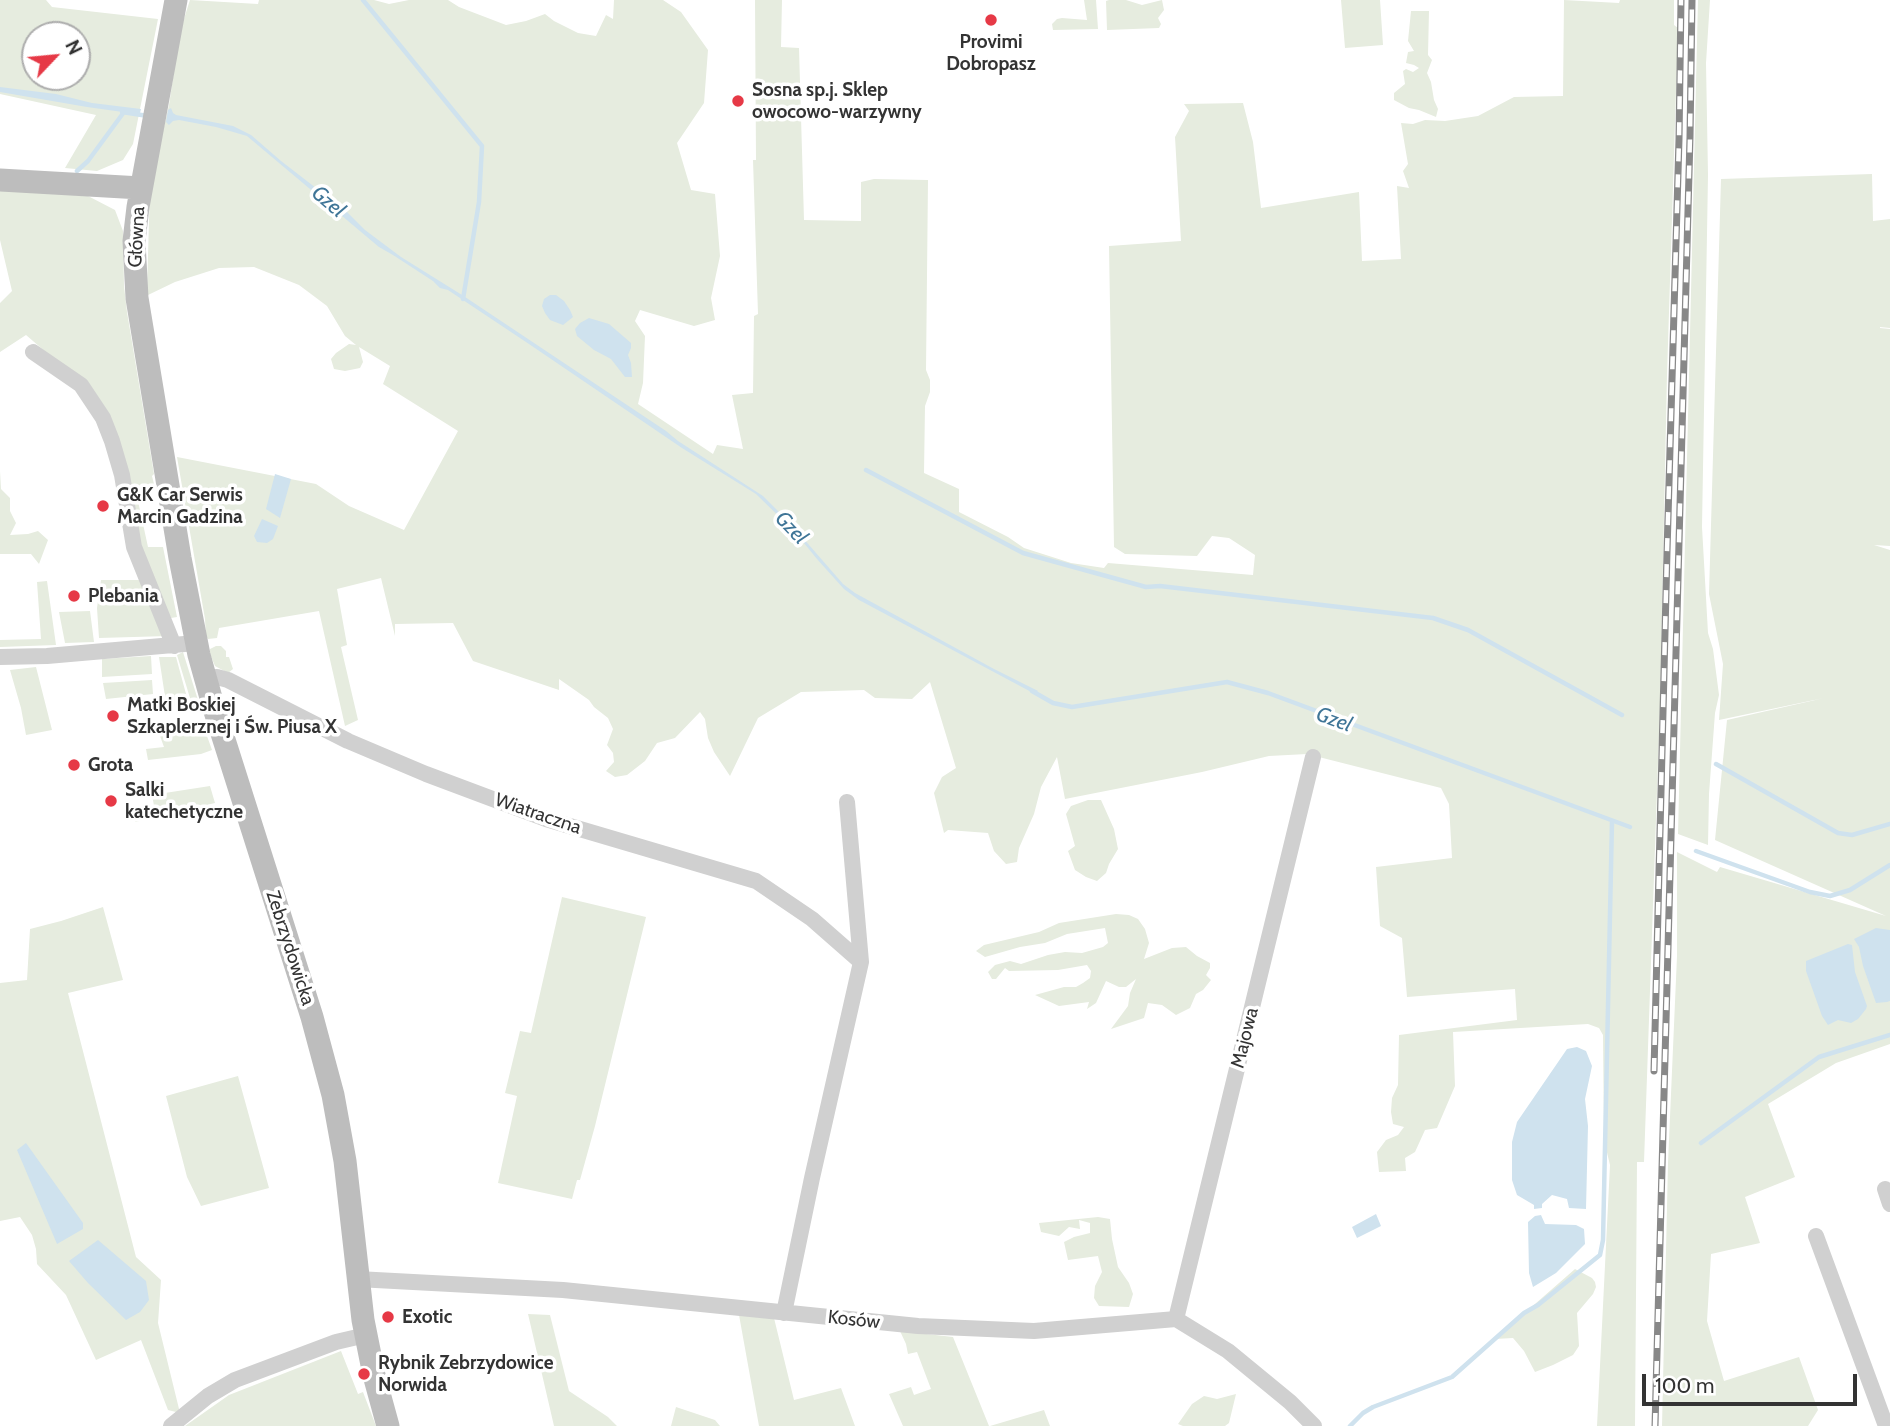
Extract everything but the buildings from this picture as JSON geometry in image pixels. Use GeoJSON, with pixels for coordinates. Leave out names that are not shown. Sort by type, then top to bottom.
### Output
{"type":"FeatureCollection","features":[{"type":"Feature","properties":{"kind":"street","name":"Główna"},"geometry":{"type":"LineString","coordinates":[[166,475],[137,298],[134,240],[176,0]]}},
{"type":"Feature","properties":{"kind":"street"},"geometry":{"type":"LineString","coordinates":[[0,180],[141,188]]}},
{"type":"Feature","properties":{"kind":"street"},"geometry":{"type":"LineString","coordinates":[[0,656],[47,656],[185,644],[134,547],[122,475],[103,418],[81,385],[33,352]]}},
{"type":"Feature","properties":{"kind":"street","name":"Zebrzydowicka"},"geometry":{"type":"LineString","coordinates":[[166,475],[185,644],[206,678],[312,1017],[333,1095],[345,1161],[366,1335],[388,1426]]}},
{"type":"Feature","properties":{"kind":"street","name":"Wiatraczna"},"geometry":{"type":"LineString","coordinates":[[206,678],[228,680],[348,741],[426,774],[546,819],[756,881],[812,919],[861,962]]}},
{"type":"Feature","properties":{"kind":"street","name":"Majowa"},"geometry":{"type":"LineString","coordinates":[[1176,1319],[1313,757]]}},
{"type":"Feature","properties":{"kind":"street"},"geometry":{"type":"LineString","coordinates":[[783,1313],[861,962],[847,802]]}},
{"type":"Feature","properties":{"kind":"street"},"geometry":{"type":"LineString","coordinates":[[1816,1236],[1886,1426]]}},
{"type":"Feature","properties":{"kind":"street","name":"Kosów"},"geometry":{"type":"LineString","coordinates":[[358,1279],[563,1290],[918,1326],[1034,1331],[1176,1319]]}},
{"type":"Feature","properties":{"kind":"street"},"geometry":{"type":"LineString","coordinates":[[1176,1319],[1228,1351],[1290,1402],[1314,1426]]}},
{"type":"Feature","properties":{"kind":"street"},"geometry":{"type":"LineString","coordinates":[[171,1426],[208,1396],[235,1380],[336,1342],[366,1335]]}},
{"type":"Feature","properties":{"kind":"shaded area"},"geometry":{"type":"Polygon","coordinates":[[[0,0],[46,0],[52,7],[158,19],[133,144],[123,160],[97,171],[65,168],[96,115],[0,94],[0,0]]]}},
{"type":"Feature","properties":{"kind":"shaded area"},"geometry":{"type":"Polygon","coordinates":[[[190,0],[258,4],[259,0],[374,0],[389,4],[409,0],[448,0],[506,25],[545,14],[578,33],[596,36],[606,15],[613,19],[614,0],[663,0],[681,12],[708,50],[704,103],[677,143],[691,190],[715,194],[720,256],[711,298],[715,320],[694,326],[640,310],[635,321],[645,336],[643,383],[638,404],[713,454],[717,445],[743,449],[732,395],[753,393],[754,316],[758,314],[753,160],[756,160],[755,0],[782,0],[781,47],[799,48],[804,220],[861,221],[861,182],[874,179],[928,180],[926,370],[930,380],[930,392],[925,406],[924,473],[959,489],[959,512],[1024,548],[1071,563],[1104,568],[1108,563],[1253,575],[1255,555],[1229,538],[1212,536],[1197,556],[1125,554],[1114,547],[1109,246],[1181,241],[1175,137],[1189,111],[1184,104],[1243,103],[1253,142],[1261,208],[1359,192],[1362,261],[1401,259],[1397,186],[1409,188],[1403,171],[1408,164],[1401,123],[1478,116],[1514,97],[1563,96],[1564,0],[1619,3],[1620,0],[1674,0],[1674,25],[1678,28],[1660,705],[1644,1162],[1637,1162],[1635,1426],[1597,1426],[1610,1165],[1604,1140],[1603,1035],[1599,1028],[1588,1024],[1453,1032],[1455,1086],[1437,1128],[1425,1130],[1415,1152],[1405,1158],[1406,1171],[1379,1172],[1377,1152],[1386,1140],[1398,1135],[1404,1127],[1393,1124],[1391,1112],[1392,1098],[1398,1085],[1399,1035],[1517,1020],[1515,989],[1407,997],[1402,938],[1380,926],[1376,867],[1452,858],[1449,804],[1441,788],[1307,754],[1269,756],[1065,799],[1057,757],[1041,787],[1034,814],[1019,848],[1017,862],[1006,864],[994,851],[988,833],[948,830],[944,833],[934,793],[942,777],[956,768],[930,682],[912,699],[875,698],[864,690],[801,692],[758,718],[730,776],[714,752],[708,738],[705,719],[700,712],[675,738],[657,743],[645,761],[627,775],[615,777],[606,771],[614,762],[613,753],[607,745],[613,729],[608,718],[589,700],[559,679],[559,690],[473,661],[453,623],[395,624],[395,636],[381,578],[337,589],[347,645],[341,647],[358,720],[345,726],[319,611],[219,628],[217,638],[208,639],[177,457],[316,484],[349,506],[404,530],[458,431],[383,384],[390,366],[359,347],[363,362],[360,368],[345,371],[334,369],[331,359],[336,353],[349,344],[356,345],[345,336],[327,306],[299,285],[254,267],[219,268],[175,282],[148,295],[150,187],[169,105],[180,31],[190,0]]]}},
{"type":"Feature","properties":{"kind":"shaded area"},"geometry":{"type":"Polygon","coordinates":[[[1084,0],[1096,0],[1098,29],[1053,30],[1052,24],[1057,19],[1087,20],[1084,0]]]}},
{"type":"Feature","properties":{"kind":"shaded area"},"geometry":{"type":"Polygon","coordinates":[[[1126,0],[1142,5],[1162,0],[1164,10],[1158,18],[1161,24],[1159,28],[1107,30],[1106,1],[1126,0]]]}},
{"type":"Feature","properties":{"kind":"shaded area"},"geometry":{"type":"Polygon","coordinates":[[[1341,0],[1380,0],[1383,45],[1345,48],[1341,0]]]}},
{"type":"Feature","properties":{"kind":"shaded area"},"geometry":{"type":"Polygon","coordinates":[[[1698,0],[1710,0],[1706,63],[1708,175],[1702,527],[1708,633],[1713,649],[1719,695],[1715,713],[1709,794],[1708,845],[1678,834],[1698,0]]]}},
{"type":"Feature","properties":{"kind":"shaded area"},"geometry":{"type":"Polygon","coordinates":[[[1411,11],[1429,11],[1428,55],[1432,60],[1427,73],[1438,109],[1436,117],[1394,100],[1394,93],[1405,84],[1403,71],[1406,69],[1413,72],[1419,68],[1406,63],[1408,52],[1414,51],[1408,41],[1411,11]]]}},
{"type":"Feature","properties":{"kind":"shaded area"},"geometry":{"type":"Polygon","coordinates":[[[1872,174],[1873,221],[1890,219],[1890,328],[1880,328],[1890,329],[1890,546],[1874,545],[1890,550],[1890,1044],[1836,1063],[1768,1104],[1795,1177],[1745,1197],[1760,1243],[1711,1254],[1707,1321],[1724,1381],[1799,1357],[1818,1410],[1808,1426],[1662,1426],[1668,1163],[1677,956],[1677,852],[1717,872],[1720,867],[1886,916],[1715,840],[1727,720],[1824,698],[1719,720],[1723,664],[1709,594],[1721,179],[1872,174]]]}},
{"type":"Feature","properties":{"kind":"shaded area"},"geometry":{"type":"Polygon","coordinates":[[[0,187],[88,196],[115,210],[123,231],[127,312],[154,484],[129,491],[76,378],[26,335],[0,352],[0,303],[12,291],[0,240],[0,187]]]}},
{"type":"Feature","properties":{"kind":"shaded area"},"geometry":{"type":"Polygon","coordinates":[[[0,471],[1,489],[10,498],[10,511],[16,523],[10,535],[38,531],[48,540],[39,564],[31,554],[0,554],[0,471]]]}},
{"type":"Feature","properties":{"kind":"shaded area"},"geometry":{"type":"Polygon","coordinates":[[[136,492],[148,547],[163,547],[177,617],[171,618],[136,544],[129,494],[136,492]]]}},
{"type":"Feature","properties":{"kind":"shaded area"},"geometry":{"type":"Polygon","coordinates":[[[101,580],[144,580],[168,636],[99,638],[97,608],[101,580]]]}},
{"type":"Feature","properties":{"kind":"shaded area"},"geometry":{"type":"Polygon","coordinates":[[[47,581],[56,645],[0,647],[0,640],[41,639],[37,582],[47,581]]]}},
{"type":"Feature","properties":{"kind":"shaded area"},"geometry":{"type":"Polygon","coordinates":[[[90,611],[94,642],[65,643],[59,612],[90,611]]]}},
{"type":"Feature","properties":{"kind":"shaded area"},"geometry":{"type":"Polygon","coordinates":[[[221,646],[226,651],[226,657],[229,657],[233,669],[228,673],[215,666],[210,649],[221,646]]]}},
{"type":"Feature","properties":{"kind":"shaded area"},"geometry":{"type":"Polygon","coordinates":[[[183,652],[198,700],[193,708],[177,655],[183,652]]]}},
{"type":"Feature","properties":{"kind":"shaded area"},"geometry":{"type":"Polygon","coordinates":[[[151,656],[152,674],[102,677],[102,659],[151,656]]]}},
{"type":"Feature","properties":{"kind":"shaded area"},"geometry":{"type":"Polygon","coordinates":[[[159,657],[176,657],[189,705],[184,709],[166,703],[159,657]]]}},
{"type":"Feature","properties":{"kind":"shaded area"},"geometry":{"type":"Polygon","coordinates":[[[36,667],[52,730],[26,735],[10,670],[36,667]]]}},
{"type":"Feature","properties":{"kind":"shaded area"},"geometry":{"type":"Polygon","coordinates":[[[152,680],[153,694],[106,699],[103,683],[152,680]]]}},
{"type":"Feature","properties":{"kind":"shaded area"},"geometry":{"type":"Polygon","coordinates":[[[186,728],[207,736],[212,750],[201,754],[148,760],[146,749],[164,747],[160,736],[186,728]]]}},
{"type":"Feature","properties":{"kind":"shaded area"},"geometry":{"type":"Polygon","coordinates":[[[210,786],[215,803],[135,822],[138,813],[155,811],[152,795],[210,786]]]}},
{"type":"Feature","properties":{"kind":"shaded area"},"geometry":{"type":"Polygon","coordinates":[[[1088,800],[1101,800],[1114,829],[1118,849],[1106,873],[1097,881],[1075,870],[1068,851],[1075,846],[1066,814],[1071,806],[1088,800]]]}},
{"type":"Feature","properties":{"kind":"shaded area"},"geometry":{"type":"Polygon","coordinates":[[[562,897],[646,917],[595,1126],[572,1199],[498,1183],[517,1096],[505,1093],[520,1031],[531,1033],[562,897]]]}},
{"type":"Feature","properties":{"kind":"shaded area"},"geometry":{"type":"Polygon","coordinates":[[[103,907],[123,980],[68,993],[136,1257],[161,1280],[158,1323],[180,1413],[168,1410],[141,1340],[96,1360],[66,1295],[37,1264],[32,1235],[20,1217],[0,1221],[0,983],[27,980],[30,929],[103,907]]]}},
{"type":"Feature","properties":{"kind":"shaded area"},"geometry":{"type":"Polygon","coordinates":[[[1116,914],[1138,919],[1145,929],[1149,943],[1144,959],[1172,948],[1186,947],[1210,963],[1206,975],[1211,980],[1196,994],[1190,1008],[1176,1015],[1162,1005],[1148,1003],[1144,1018],[1111,1029],[1128,1006],[1136,979],[1126,987],[1106,981],[1096,1003],[1087,1009],[1089,1002],[1059,1006],[1035,995],[1064,987],[1076,987],[1083,983],[1090,978],[1091,971],[1087,965],[1058,970],[1009,971],[1005,968],[996,979],[992,979],[988,972],[995,965],[1010,961],[1021,964],[1048,955],[1082,953],[1103,947],[1108,943],[1105,928],[1067,934],[1045,943],[985,957],[976,951],[984,945],[1039,932],[1059,923],[1116,914]]]}},
{"type":"Feature","properties":{"kind":"shaded area"},"geometry":{"type":"Polygon","coordinates":[[[238,1076],[269,1188],[201,1206],[187,1177],[166,1096],[238,1076]]]}},
{"type":"Feature","properties":{"kind":"shaded area"},"geometry":{"type":"Polygon","coordinates":[[[1098,1217],[1110,1219],[1118,1267],[1133,1294],[1129,1307],[1099,1306],[1094,1298],[1095,1286],[1102,1272],[1098,1256],[1068,1260],[1064,1242],[1090,1233],[1090,1223],[1079,1220],[1080,1229],[1069,1227],[1059,1236],[1041,1232],[1039,1223],[1098,1217]]]}},
{"type":"Feature","properties":{"kind":"shaded area"},"geometry":{"type":"Polygon","coordinates":[[[1575,1269],[1592,1278],[1596,1287],[1577,1313],[1579,1346],[1573,1355],[1535,1372],[1524,1351],[1513,1338],[1495,1339],[1575,1269]]]}},
{"type":"Feature","properties":{"kind":"shaded area"},"geometry":{"type":"Polygon","coordinates":[[[528,1314],[550,1315],[569,1391],[617,1426],[554,1426],[528,1314]]]}},
{"type":"Feature","properties":{"kind":"shaded area"},"geometry":{"type":"Polygon","coordinates":[[[739,1315],[774,1318],[794,1400],[841,1388],[855,1426],[759,1426],[739,1315]]]}},
{"type":"Feature","properties":{"kind":"shaded area"},"geometry":{"type":"Polygon","coordinates":[[[900,1331],[953,1337],[989,1426],[903,1426],[889,1394],[911,1387],[914,1395],[931,1389],[917,1352],[908,1354],[900,1331]]]}},
{"type":"Feature","properties":{"kind":"shaded area"},"geometry":{"type":"Polygon","coordinates":[[[341,1351],[358,1394],[363,1392],[376,1426],[185,1426],[229,1395],[341,1351]]]}},
{"type":"Feature","properties":{"kind":"shaded area"},"geometry":{"type":"Polygon","coordinates":[[[1236,1394],[1229,1423],[1225,1426],[1178,1424],[1192,1404],[1204,1396],[1217,1399],[1236,1394]]]}},
{"type":"Feature","properties":{"kind":"shaded area"},"geometry":{"type":"Polygon","coordinates":[[[676,1407],[715,1420],[720,1426],[671,1426],[676,1407]]]}},
{"type":"Feature","properties":{"kind":"shaded area"},"geometry":{"type":"Polygon","coordinates":[[[1044,1410],[1050,1426],[990,1426],[1044,1410]]]}},
{"type":"Feature","properties":{"kind":"water"},"geometry":{"type":"Polygon","coordinates":[[[0,87],[141,109],[137,114],[0,92],[0,87]]]}},
{"type":"Feature","properties":{"kind":"water"},"geometry":{"type":"Polygon","coordinates":[[[171,108],[176,115],[233,126],[251,135],[401,257],[763,496],[843,584],[855,593],[1038,691],[1035,694],[859,600],[844,589],[795,532],[756,494],[379,247],[247,136],[179,120],[169,125],[166,122],[168,110],[171,108]]]}},
{"type":"Feature","properties":{"kind":"water"},"geometry":{"type":"Polygon","coordinates":[[[556,295],[564,301],[570,310],[573,317],[563,325],[550,320],[545,313],[542,306],[544,299],[556,295]]]}},
{"type":"Feature","properties":{"kind":"water"},"geometry":{"type":"Polygon","coordinates":[[[589,318],[609,324],[631,343],[628,355],[632,377],[625,377],[611,359],[577,336],[575,329],[589,318]]]}},
{"type":"Feature","properties":{"kind":"water"},"geometry":{"type":"Polygon","coordinates":[[[275,474],[291,479],[280,518],[266,509],[275,474]]]}},
{"type":"Feature","properties":{"kind":"water"},"geometry":{"type":"Polygon","coordinates":[[[262,519],[278,526],[273,539],[267,543],[257,542],[254,536],[262,519]]]}},
{"type":"Feature","properties":{"kind":"water"},"geometry":{"type":"Polygon","coordinates":[[[1876,928],[1890,930],[1890,1001],[1876,1003],[1859,947],[1854,939],[1876,928]]]}},
{"type":"Feature","properties":{"kind":"water"},"geometry":{"type":"Polygon","coordinates":[[[1848,944],[1852,945],[1855,972],[1867,1006],[1858,1019],[1851,1023],[1838,1020],[1828,1025],[1822,1016],[1806,971],[1806,961],[1848,944]]]}},
{"type":"Feature","properties":{"kind":"water"},"geometry":{"type":"Polygon","coordinates":[[[1577,1047],[1586,1051],[1592,1066],[1585,1099],[1588,1126],[1586,1209],[1569,1208],[1567,1199],[1552,1195],[1542,1204],[1542,1208],[1534,1209],[1534,1205],[1517,1195],[1512,1180],[1512,1142],[1517,1122],[1567,1049],[1577,1047]]]}},
{"type":"Feature","properties":{"kind":"water"},"geometry":{"type":"Polygon","coordinates":[[[26,1143],[83,1223],[83,1229],[57,1244],[17,1150],[26,1143]]]}},
{"type":"Feature","properties":{"kind":"water"},"geometry":{"type":"Polygon","coordinates":[[[1376,1214],[1381,1226],[1357,1238],[1352,1227],[1376,1214]]]}},
{"type":"Feature","properties":{"kind":"water"},"geometry":{"type":"Polygon","coordinates":[[[1541,1215],[1545,1224],[1576,1225],[1584,1229],[1585,1244],[1556,1273],[1533,1287],[1529,1273],[1528,1222],[1541,1215]]]}},
{"type":"Feature","properties":{"kind":"water"},"geometry":{"type":"Polygon","coordinates":[[[98,1240],[146,1281],[149,1300],[140,1312],[126,1320],[69,1261],[98,1240]]]}},
{"type":"Feature","properties":{"kind":"waterway"},"geometry":{"type":"LineString","coordinates":[[363,0],[482,146],[479,202],[463,299]]}},
{"type":"Feature","properties":{"kind":"waterway","name":"Gzel"},"geometry":{"type":"LineString","coordinates":[[122,112],[148,116]]}},
{"type":"Feature","properties":{"kind":"waterway"},"geometry":{"type":"LineString","coordinates":[[77,171],[88,161],[124,112]]}},
{"type":"Feature","properties":{"kind":"waterway"},"geometry":{"type":"LineString","coordinates":[[866,470],[1023,553],[1146,587],[1160,586],[1433,618],[1468,630],[1622,715]]}},
{"type":"Feature","properties":{"kind":"waterway","name":"Gzel"},"geometry":{"type":"LineString","coordinates":[[1032,691],[1053,703],[1072,707],[1227,682],[1268,693],[1630,827]]}},
{"type":"Feature","properties":{"kind":"waterway"},"geometry":{"type":"LineString","coordinates":[[1716,764],[1838,833],[1852,835],[1890,824]]}},
{"type":"Feature","properties":{"kind":"waterway"},"geometry":{"type":"LineString","coordinates":[[1350,1426],[1373,1407],[1452,1377],[1524,1313],[1538,1305],[1600,1255],[1603,1240],[1612,821]]}},
{"type":"Feature","properties":{"kind":"waterway","name":"Gzel"},"geometry":{"type":"LineString","coordinates":[[1696,851],[1810,892],[1830,896],[1850,890],[1890,865]]}},
{"type":"Feature","properties":{"kind":"waterway"},"geometry":{"type":"LineString","coordinates":[[1701,1143],[1819,1057],[1890,1035]]}},
{"type":"Feature","properties":{"kind":"railway"},"geometry":{"type":"LineString","coordinates":[[1654,1071],[1681,0]]}},
{"type":"Feature","properties":{"kind":"railway"},"geometry":{"type":"LineString","coordinates":[[1655,1426],[1692,0]]}},
{"type":"Feature","properties":{"kind":"place","name":"Provimi Dobropasz"},"geometry":{"type":"Point","coordinates":[991,20]}},
{"type":"Feature","properties":{"kind":"place","name":"Sosna sp.j. Sklep owocowo-warzywny"},"geometry":{"type":"Point","coordinates":[738,101]}},
{"type":"Feature","properties":{"kind":"place","name":"G&K Car Serwis Marcin Gadzina"},"geometry":{"type":"Point","coordinates":[103,506]}},
{"type":"Feature","properties":{"kind":"place","name":"Plebania"},"geometry":{"type":"Point","coordinates":[74,596]}},
{"type":"Feature","properties":{"kind":"place","name":"Matki Boskiej Szkaplerznej i Św. Piusa X"},"geometry":{"type":"Point","coordinates":[113,716]}},
{"type":"Feature","properties":{"kind":"place","name":"Grota"},"geometry":{"type":"Point","coordinates":[74,765]}},
{"type":"Feature","properties":{"kind":"place","name":"Salki katechetyczne"},"geometry":{"type":"Point","coordinates":[111,801]}},
{"type":"Feature","properties":{"kind":"place","name":"Exotic"},"geometry":{"type":"Point","coordinates":[388,1317]}},
{"type":"Feature","properties":{"kind":"place","name":"Rybnik Zebrzydowice Norwida"},"geometry":{"type":"Point","coordinates":[364,1374]}}]}
